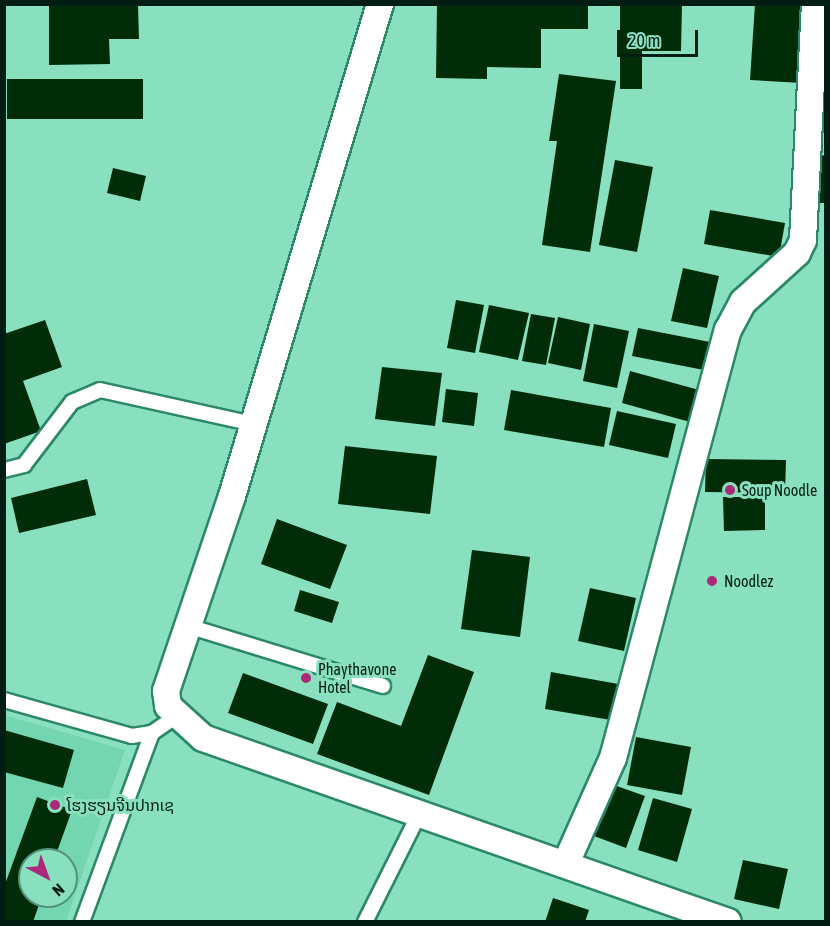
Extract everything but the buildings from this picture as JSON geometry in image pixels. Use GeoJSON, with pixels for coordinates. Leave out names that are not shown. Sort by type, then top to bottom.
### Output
{"type":"FeatureCollection","features":[{"type":"Feature","properties":{"kind":"street"},"geometry":{"type":"LineString","coordinates":[[380,4],[253,424],[166,691],[175,717],[203,738],[729,921]]}},
{"type":"Feature","properties":{"kind":"street"},"geometry":{"type":"LineString","coordinates":[[566,863],[613,758],[728,330],[743,302],[797,253],[803,240],[815,4]]}},
{"type":"Feature","properties":{"kind":"lane"},"geometry":{"type":"LineString","coordinates":[[4,470],[24,465],[72,402],[100,390],[253,424]]}},
{"type":"Feature","properties":{"kind":"lane"},"geometry":{"type":"LineString","coordinates":[[188,626],[383,686]]}},
{"type":"Feature","properties":{"kind":"lane"},"geometry":{"type":"LineString","coordinates":[[4,700],[132,736],[152,733],[175,717]]}},
{"type":"Feature","properties":{"kind":"lane"},"geometry":{"type":"LineString","coordinates":[[82,921],[152,733]]}},
{"type":"Feature","properties":{"kind":"lane"},"geometry":{"type":"LineString","coordinates":[[365,921],[420,812]]}},
{"type":"Feature","properties":{"kind":"shaded area","name":"ໂຮງຮຽນຈີນປາກເຊ"},"geometry":{"type":"Polygon","coordinates":[[[4,715],[125,750],[78,886],[78,848],[18,848],[18,908],[70,908],[66,921],[5,921],[4,715]]]}},
{"type":"Feature","properties":{"kind":"place","name":"Soup Noodle"},"geometry":{"type":"Point","coordinates":[730,490]}},
{"type":"Feature","properties":{"kind":"place","name":"Noodlez"},"geometry":{"type":"Point","coordinates":[712,581]}},
{"type":"Feature","properties":{"kind":"place","name":"Phaythavone Hotel"},"geometry":{"type":"Point","coordinates":[306,678]}},
{"type":"Feature","properties":{"kind":"place","name":"ໂຮງຮຽນຈີນປາກເຊ"},"geometry":{"type":"Point","coordinates":[55,805]}}]}
